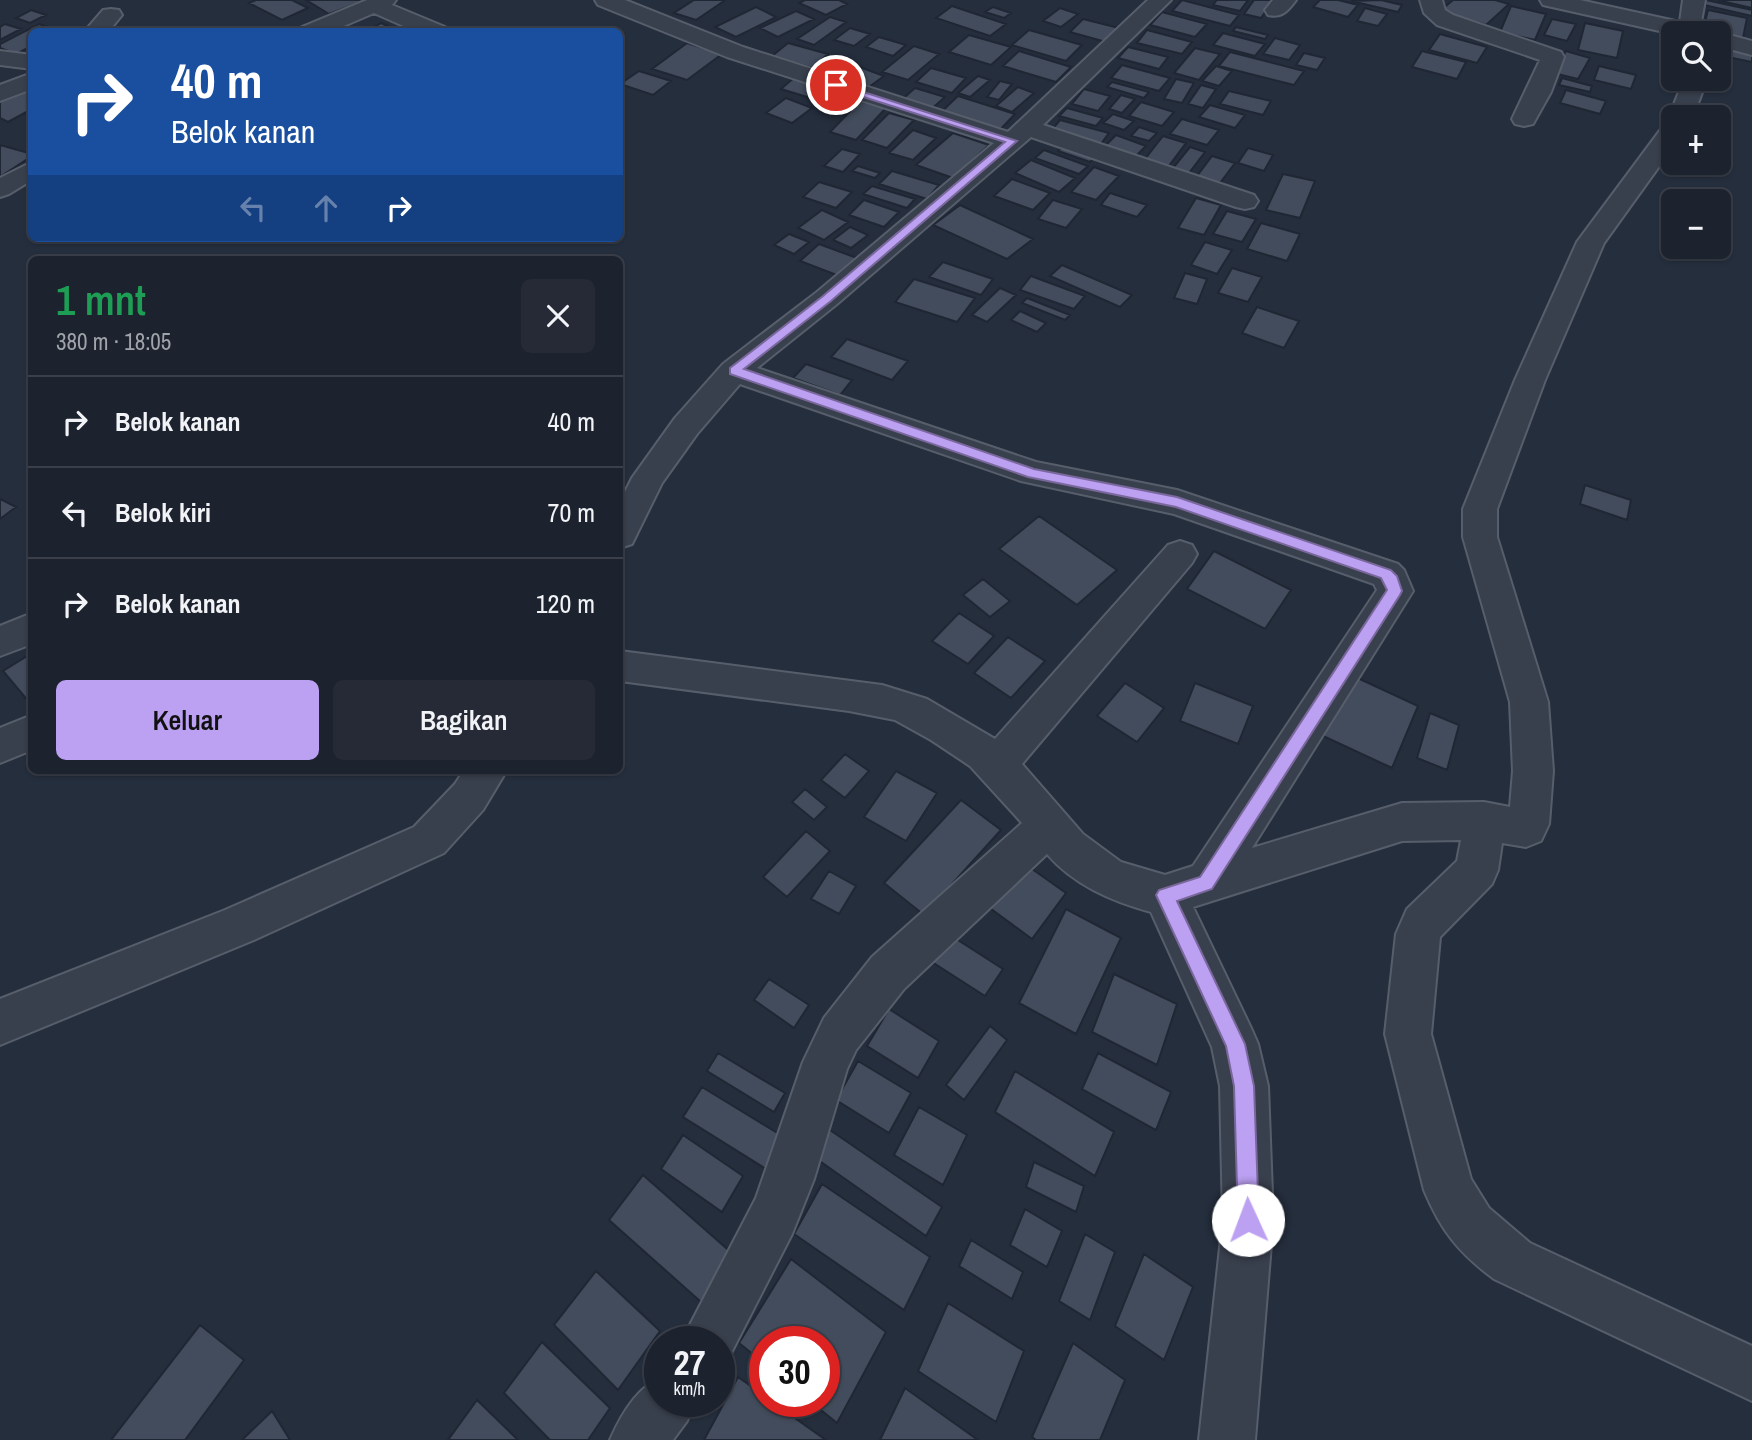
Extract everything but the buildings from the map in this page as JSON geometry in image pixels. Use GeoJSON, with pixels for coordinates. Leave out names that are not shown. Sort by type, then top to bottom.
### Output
{"type":"FeatureCollection","features":[{"type":"Feature","properties":{"kind":"street"},"geometry":{"type":"LineString","coordinates":[[623,529],[648,478],[686,426],[734,371],[827,298],[1019,134],[1160,0]]}},
{"type":"Feature","properties":{"kind":"street"},"geometry":{"type":"LineString","coordinates":[[1431,0],[1435,13],[1445,20],[1553,57],[1545,80],[1524,119]]}},
{"type":"Feature","properties":{"kind":"street"},"geometry":{"type":"LineString","coordinates":[[1551,0],[1604,6],[1661,23]]}},
{"type":"Feature","properties":{"kind":"street"},"geometry":{"type":"LineString","coordinates":[[1693,21],[1694,0]]}},
{"type":"Feature","properties":{"kind":"street"},"geometry":{"type":"LineString","coordinates":[[319,28],[379,2],[429,28]]}},
{"type":"Feature","properties":{"kind":"street"},"geometry":{"type":"LineString","coordinates":[[624,2],[735,52],[1245,201]]}},
{"type":"Feature","properties":{"kind":"street"},"geometry":{"type":"LineString","coordinates":[[99,28],[111,15]]}},
{"type":"Feature","properties":{"kind":"street"},"geometry":{"type":"LineString","coordinates":[[1731,42],[1752,48]]}},
{"type":"Feature","properties":{"kind":"street"},"geometry":{"type":"LineString","coordinates":[[0,58],[28,62]]}},
{"type":"Feature","properties":{"kind":"street"},"geometry":{"type":"LineString","coordinates":[[0,94],[28,82]]}},
{"type":"Feature","properties":{"kind":"street"},"geometry":{"type":"LineString","coordinates":[[623,666],[888,703],[927,717],[997,765],[1048,827],[1090,868],[1136,890],[1186,890],[1402,822],[1483,821],[1526,828],[1529,824],[1531,787],[1529,702],[1480,537],[1480,509],[1530,380],[1591,242],[1661,147]]}},
{"type":"Feature","properties":{"kind":"street"},"geometry":{"type":"LineString","coordinates":[[0,188],[28,171]]}},
{"type":"Feature","properties":{"kind":"street"},"geometry":{"type":"LineString","coordinates":[[734,371],[1033,473],[1177,502],[1386,574],[1392,580],[1395,591],[1186,890]]}},
{"type":"Feature","properties":{"kind":"street"},"geometry":{"type":"LineString","coordinates":[[997,765],[1180,554]]}},
{"type":"Feature","properties":{"kind":"street"},"geometry":{"type":"LineString","coordinates":[[0,746],[28,734]]}},
{"type":"Feature","properties":{"kind":"street"},"geometry":{"type":"LineString","coordinates":[[0,1022],[239,925],[429,840],[469,797],[483,774]]}},
{"type":"Feature","properties":{"kind":"street"},"geometry":{"type":"LineString","coordinates":[[1483,821],[1477,870],[1422,923],[1418,934],[1408,1034],[1450,1190],[1458,1208],[1483,1240],[1530,1271],[1752,1374]]}},
{"type":"Feature","properties":{"kind":"street"},"geometry":{"type":"LineString","coordinates":[[716,1326],[774,1216],[789,1179],[826,1062],[840,1034],[888,973],[1048,827]]}},
{"type":"Feature","properties":{"kind":"street"},"geometry":{"type":"LineString","coordinates":[[1186,890],[1235,1044],[1244,1086],[1248,1220],[1227,1440]]}},
{"type":"Feature","properties":{"kind":"street"},"geometry":{"type":"LineString","coordinates":[[638,1440],[656,1417]]}},
{"type":"Feature","properties":{"kind":"route"},"geometry":{"type":"LineString","coordinates":[[836,85],[1012,141],[827,298],[734,371],[1033,473],[1177,502],[1386,574],[1392,580],[1395,591],[1206,884],[1165,895],[1235,1044],[1244,1086],[1248,1220]]}}]}
